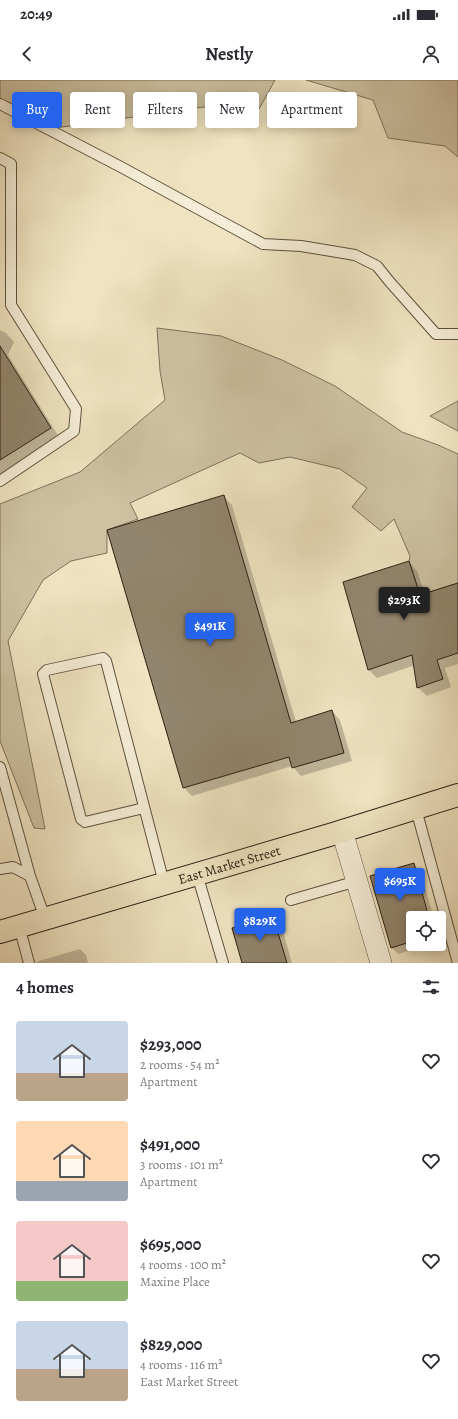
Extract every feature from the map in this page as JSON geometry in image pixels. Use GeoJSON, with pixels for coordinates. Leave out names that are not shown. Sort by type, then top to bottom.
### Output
{"type":"FeatureCollection","features":[{"type":"Feature","properties":{"kind":"main road","name":"East Market Street"},"geometry":{"type":"LineString","coordinates":[[9,929],[416,809],[458,795]]}},
{"type":"Feature","properties":{"kind":"street"},"geometry":{"type":"LineString","coordinates":[[342,831],[381,963]]}},
{"type":"Feature","properties":{"kind":"lane"},"geometry":{"type":"LineString","coordinates":[[0,104],[121,167],[263,244],[300,246],[355,255],[377,266],[436,334],[458,334]]}},
{"type":"Feature","properties":{"kind":"lane"},"geometry":{"type":"LineString","coordinates":[[0,158],[11,164],[12,306],[76,409],[74,431],[0,481]]}},
{"type":"Feature","properties":{"kind":"lane"},"geometry":{"type":"LineString","coordinates":[[144,808],[85,822],[81,820],[43,674],[47,670],[103,658],[106,661],[164,883]]}},
{"type":"Feature","properties":{"kind":"lane"},"geometry":{"type":"LineString","coordinates":[[0,767],[30,876],[45,918]]}},
{"type":"Feature","properties":{"kind":"lane"},"geometry":{"type":"LineString","coordinates":[[416,809],[458,963]]}},
{"type":"Feature","properties":{"kind":"lane"},"geometry":{"type":"LineString","coordinates":[[0,869],[13,867],[30,876]]}},
{"type":"Feature","properties":{"kind":"lane"},"geometry":{"type":"LineString","coordinates":[[197,874],[223,963]]}},
{"type":"Feature","properties":{"kind":"lane"},"geometry":{"type":"LineString","coordinates":[[291,900],[357,881]]}},
{"type":"Feature","properties":{"kind":"lane"},"geometry":{"type":"LineString","coordinates":[[9,929],[29,963]]}},
{"type":"Feature","properties":{"kind":"shaded area"},"geometry":{"type":"Polygon","coordinates":[[[0,80],[275,80],[267,92],[259,109],[259,92],[205,92],[205,107],[197,108],[197,92],[133,92],[133,117],[125,118],[125,92],[70,92],[70,126],[62,127],[62,92],[12,92],[12,110],[0,104],[0,80]]]}},
{"type":"Feature","properties":{"kind":"shaded area"},"geometry":{"type":"Polygon","coordinates":[[[306,80],[458,80],[458,157],[445,146],[388,138],[373,100],[357,95],[357,92],[346,92],[306,80]]]}},
{"type":"Feature","properties":{"kind":"shaded area"},"geometry":{"type":"Polygon","coordinates":[[[157,328],[221,336],[282,360],[335,386],[402,432],[458,454],[458,583],[420,595],[409,561],[410,556],[394,519],[381,531],[352,507],[367,488],[340,469],[290,457],[259,463],[240,453],[130,503],[138,519],[107,530],[107,553],[71,561],[43,580],[8,641],[45,829],[34,828],[0,741],[0,504],[80,472],[165,400],[160,371],[157,328]]]}},
{"type":"Feature","properties":{"kind":"shaded area"},"geometry":{"type":"Polygon","coordinates":[[[458,401],[458,431],[430,416],[458,401]]]}},
{"type":"Feature","properties":{"kind":"building"},"geometry":{"type":"Polygon","coordinates":[[[0,346],[51,428],[0,460],[0,346]]]}},
{"type":"Feature","properties":{"kind":"building"},"geometry":{"type":"Polygon","coordinates":[[[224,495],[291,723],[332,710],[344,753],[292,768],[289,757],[183,788],[107,530],[224,495]]]}},
{"type":"Feature","properties":{"kind":"building"},"geometry":{"type":"Polygon","coordinates":[[[409,561],[420,595],[458,583],[458,653],[437,660],[443,679],[417,688],[412,655],[368,670],[343,582],[409,561]]]}},
{"type":"Feature","properties":{"kind":"building"},"geometry":{"type":"Polygon","coordinates":[[[414,863],[427,911],[406,911],[406,943],[391,948],[370,876],[414,863]]]}},
{"type":"Feature","properties":{"kind":"building"},"geometry":{"type":"Polygon","coordinates":[[[273,916],[287,963],[242,963],[232,928],[273,916]]]}}]}
